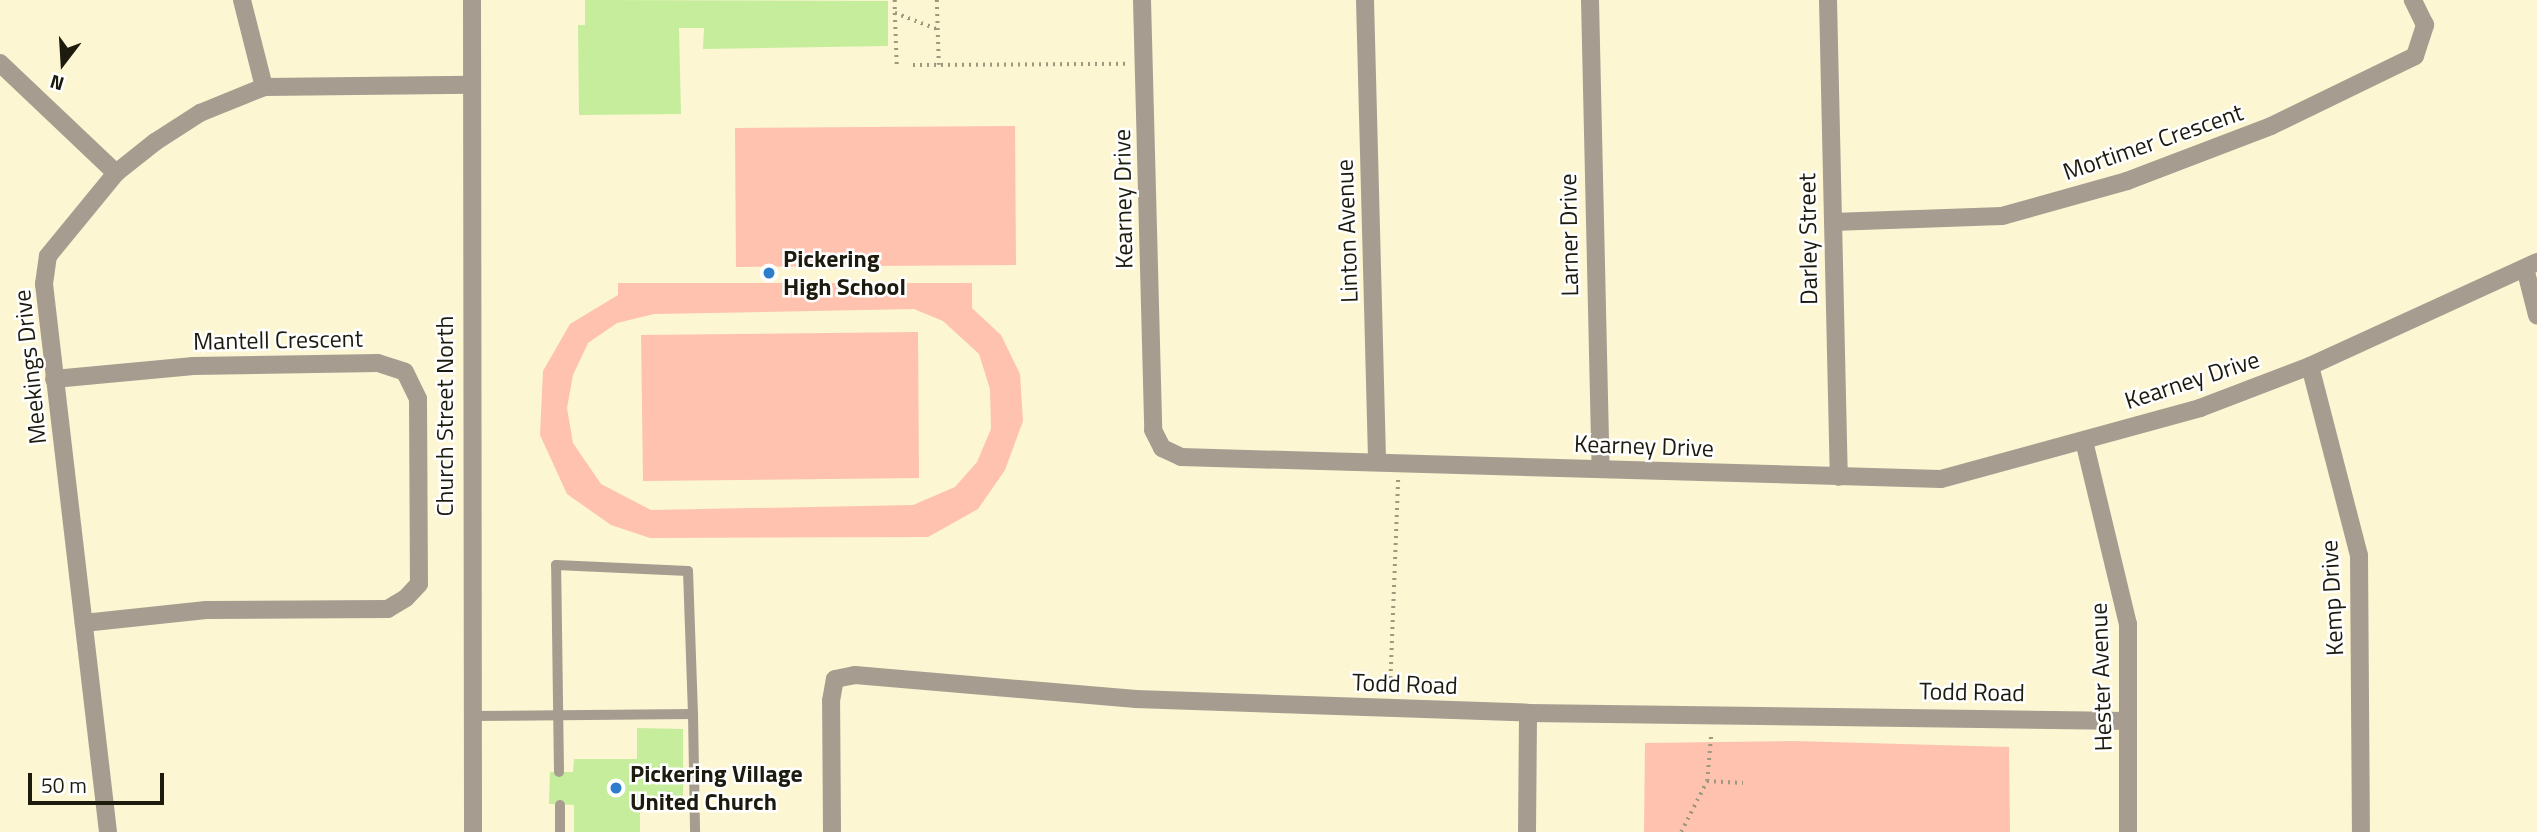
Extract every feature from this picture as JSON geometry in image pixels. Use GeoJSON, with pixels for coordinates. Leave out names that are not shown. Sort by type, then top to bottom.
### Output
{"type":"FeatureCollection","features":[{"type":"Feature","properties":{"kind":"street"},"geometry":{"type":"LineString","coordinates":[[242,0],[264,87]]}},
{"type":"Feature","properties":{"kind":"street","name":"Church Street North"},"geometry":{"type":"LineString","coordinates":[[472,0],[473,832]]}},
{"type":"Feature","properties":{"kind":"street","name":"Kearney Drive"},"geometry":{"type":"LineString","coordinates":[[1142,0],[1153,430],[1162,448],[1181,457],[1941,479],[2200,408],[2310,366],[2531,265]]}},
{"type":"Feature","properties":{"kind":"street","name":"Linton Avenue"},"geometry":{"type":"LineString","coordinates":[[1365,0],[1377,461]]}},
{"type":"Feature","properties":{"kind":"street","name":"Larner Drive"},"geometry":{"type":"LineString","coordinates":[[1590,0],[1601,469]]}},
{"type":"Feature","properties":{"kind":"street","name":"Darley Street"},"geometry":{"type":"LineString","coordinates":[[1828,0],[1839,477]]}},
{"type":"Feature","properties":{"kind":"street","name":"Mortimer Crescent"},"geometry":{"type":"LineString","coordinates":[[1833,222],[2002,216],[2127,181],[2259,131],[2415,56],[2425,25],[2413,0]]}},
{"type":"Feature","properties":{"kind":"street"},"geometry":{"type":"LineString","coordinates":[[0,62],[116,173]]}},
{"type":"Feature","properties":{"kind":"street","name":"Meekings Drive"},"geometry":{"type":"LineString","coordinates":[[108,832],[44,284],[48,256],[116,173],[200,113],[264,87],[472,85]]}},
{"type":"Feature","properties":{"kind":"street"},"geometry":{"type":"LineString","coordinates":[[2531,265],[2537,315]]}},
{"type":"Feature","properties":{"kind":"street","name":"Mantell Crescent"},"geometry":{"type":"LineString","coordinates":[[54,379],[193,366],[379,363],[405,372],[418,399],[419,584],[406,598],[388,609],[206,610],[84,623]]}},
{"type":"Feature","properties":{"kind":"street","name":"Kemp Drive"},"geometry":{"type":"LineString","coordinates":[[2310,366],[2359,555],[2361,832]]}},
{"type":"Feature","properties":{"kind":"street","name":"Hester Avenue"},"geometry":{"type":"LineString","coordinates":[[2084,441],[2128,624],[2128,832]]}},
{"type":"Feature","properties":{"kind":"street","name":"Todd Road"},"geometry":{"type":"LineString","coordinates":[[832,832],[831,701],[835,680],[855,675],[1136,699],[1528,713],[2128,721]]}},
{"type":"Feature","properties":{"kind":"street"},"geometry":{"type":"LineString","coordinates":[[1527,832],[1528,713]]}},
{"type":"Feature","properties":{"kind":"lane"},"geometry":{"type":"LineString","coordinates":[[559,772],[556,713],[556,565],[688,571],[695,832]]}},
{"type":"Feature","properties":{"kind":"lane"},"geometry":{"type":"LineString","coordinates":[[471,716],[556,713],[693,714]]}},
{"type":"Feature","properties":{"kind":"lane"},"geometry":{"type":"LineString","coordinates":[[559,805],[560,832]]}},
{"type":"Feature","properties":{"kind":"path"},"geometry":{"type":"LineString","coordinates":[[895,0],[897,65]]}},
{"type":"Feature","properties":{"kind":"path"},"geometry":{"type":"LineString","coordinates":[[937,0],[939,65]]}},
{"type":"Feature","properties":{"kind":"path"},"geometry":{"type":"LineString","coordinates":[[895,13],[937,29]]}},
{"type":"Feature","properties":{"kind":"path"},"geometry":{"type":"LineString","coordinates":[[913,65],[1144,64]]}},
{"type":"Feature","properties":{"kind":"path"},"geometry":{"type":"LineString","coordinates":[[1390,685],[1397,463]]}},
{"type":"Feature","properties":{"kind":"path"},"geometry":{"type":"LineString","coordinates":[[1681,832],[1707,781],[1711,734]]}},
{"type":"Feature","properties":{"kind":"path"},"geometry":{"type":"LineString","coordinates":[[1707,781],[1743,783]]}},
{"type":"Feature","properties":{"kind":"shaded area"},"geometry":{"type":"Polygon","coordinates":[[[1015,126],[1016,265],[736,267],[735,128],[1015,126]]]}},
{"type":"Feature","properties":{"kind":"shaded area"},"geometry":{"type":"Polygon","coordinates":[[[618,283],[972,283],[972,308],[1001,335],[1020,374],[1023,421],[1005,470],[978,509],[928,537],[650,538],[611,525],[567,494],[540,435],[543,371],[570,324],[618,295],[618,283]],[[914,309],[654,314],[617,323],[588,343],[573,375],[567,408],[573,443],[601,484],[651,510],[913,505],[955,487],[977,462],[991,429],[990,389],[979,354],[943,321],[914,309]]]}},
{"type":"Feature","properties":{"kind":"shaded area"},"geometry":{"type":"Polygon","coordinates":[[[918,332],[919,478],[643,481],[641,335],[918,332]]]}},
{"type":"Feature","properties":{"kind":"shaded area"},"geometry":{"type":"Polygon","coordinates":[[[1793,741],[2009,747],[2010,832],[1644,832],[1645,743],[1793,741]]]}},
{"type":"Feature","properties":{"kind":"building"},"geometry":{"type":"Polygon","coordinates":[[[585,0],[888,1],[888,46],[703,49],[704,28],[679,28],[681,114],[579,115],[578,25],[585,25],[585,0]]]}},
{"type":"Feature","properties":{"kind":"building","name":"Pickering Village United Church"},"geometry":{"type":"Polygon","coordinates":[[[637,728],[683,729],[683,804],[640,804],[640,832],[574,832],[574,805],[549,804],[550,772],[573,772],[574,759],[637,759],[637,728]]]}},
{"type":"Feature","properties":{"kind":"place","name":"Pickering High School"},"geometry":{"type":"Point","coordinates":[769,273]}},
{"type":"Feature","properties":{"kind":"place","name":"Pickering Village United Church"},"geometry":{"type":"Point","coordinates":[616,788]}}]}
